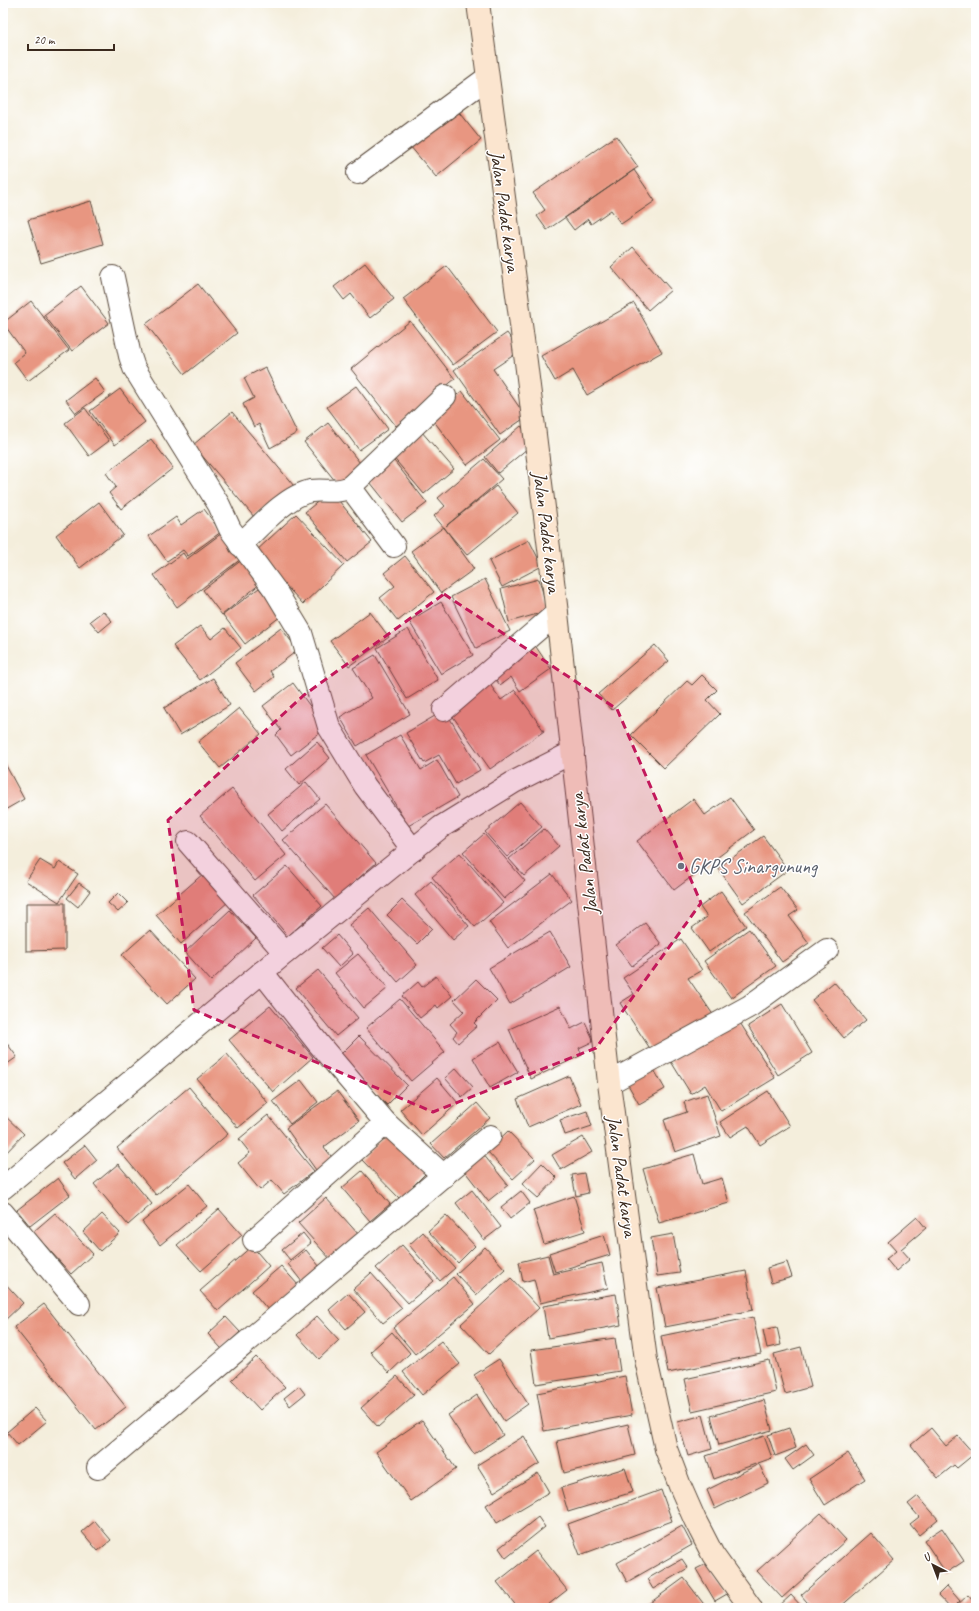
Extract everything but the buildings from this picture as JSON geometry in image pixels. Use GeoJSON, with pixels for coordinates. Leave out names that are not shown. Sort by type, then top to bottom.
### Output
{"type":"FeatureCollection","features":[{"type":"Feature","properties":{"kind":"main road"},"geometry":{"type":"LineString","coordinates":[[478,3],[487,78]]}},
{"type":"Feature","properties":{"kind":"main road","name":"Jalan Padat karya"},"geometry":{"type":"LineString","coordinates":[[487,78],[526,362],[557,613],[609,1083],[646,1360],[666,1449],[695,1520],[713,1555],[751,1608]]}},
{"type":"Feature","properties":{"kind":"street"},"geometry":{"type":"LineString","coordinates":[[358,173],[487,78]]}},
{"type":"Feature","properties":{"kind":"street"},"geometry":{"type":"LineString","coordinates":[[113,277],[134,368],[220,505],[230,529],[240,545],[275,590],[301,633],[320,702],[332,733],[365,786],[413,850]]}},
{"type":"Feature","properties":{"kind":"street"},"geometry":{"type":"LineString","coordinates":[[240,545],[291,500],[311,491],[337,491],[350,487],[445,396]]}},
{"type":"Feature","properties":{"kind":"street"},"geometry":{"type":"LineString","coordinates":[[350,487],[394,546]]}},
{"type":"Feature","properties":{"kind":"street"},"geometry":{"type":"LineString","coordinates":[[444,710],[557,613]]}},
{"type":"Feature","properties":{"kind":"street"},"geometry":{"type":"LineString","coordinates":[[3,1188],[285,953],[441,827],[514,782],[573,752]]}},
{"type":"Feature","properties":{"kind":"street"},"geometry":{"type":"LineString","coordinates":[[188,842],[285,953]]}},
{"type":"Feature","properties":{"kind":"street"},"geometry":{"type":"LineString","coordinates":[[609,1083],[750,1006],[827,950]]}},
{"type":"Feature","properties":{"kind":"street"},"geometry":{"type":"LineString","coordinates":[[262,972],[318,1043],[386,1123],[444,1176]]}},
{"type":"Feature","properties":{"kind":"street"},"geometry":{"type":"LineString","coordinates":[[254,1240],[386,1123]]}},
{"type":"Feature","properties":{"kind":"street"},"geometry":{"type":"LineString","coordinates":[[98,1468],[490,1136]]}},
{"type":"Feature","properties":{"kind":"street"},"geometry":{"type":"LineString","coordinates":[[3,1213],[79,1304]]}},
{"type":"Feature","properties":{"kind":"highlighted area"},"geometry":{"type":"Polygon","coordinates":[[[444,594],[617,709],[701,903],[596,1048],[433,1112],[194,1010],[168,820],[304,695],[444,594]]]}},
{"type":"Feature","properties":{"kind":"place","name":"GKPS Sinargunung"},"geometry":{"type":"Point","coordinates":[681,866]}}]}
